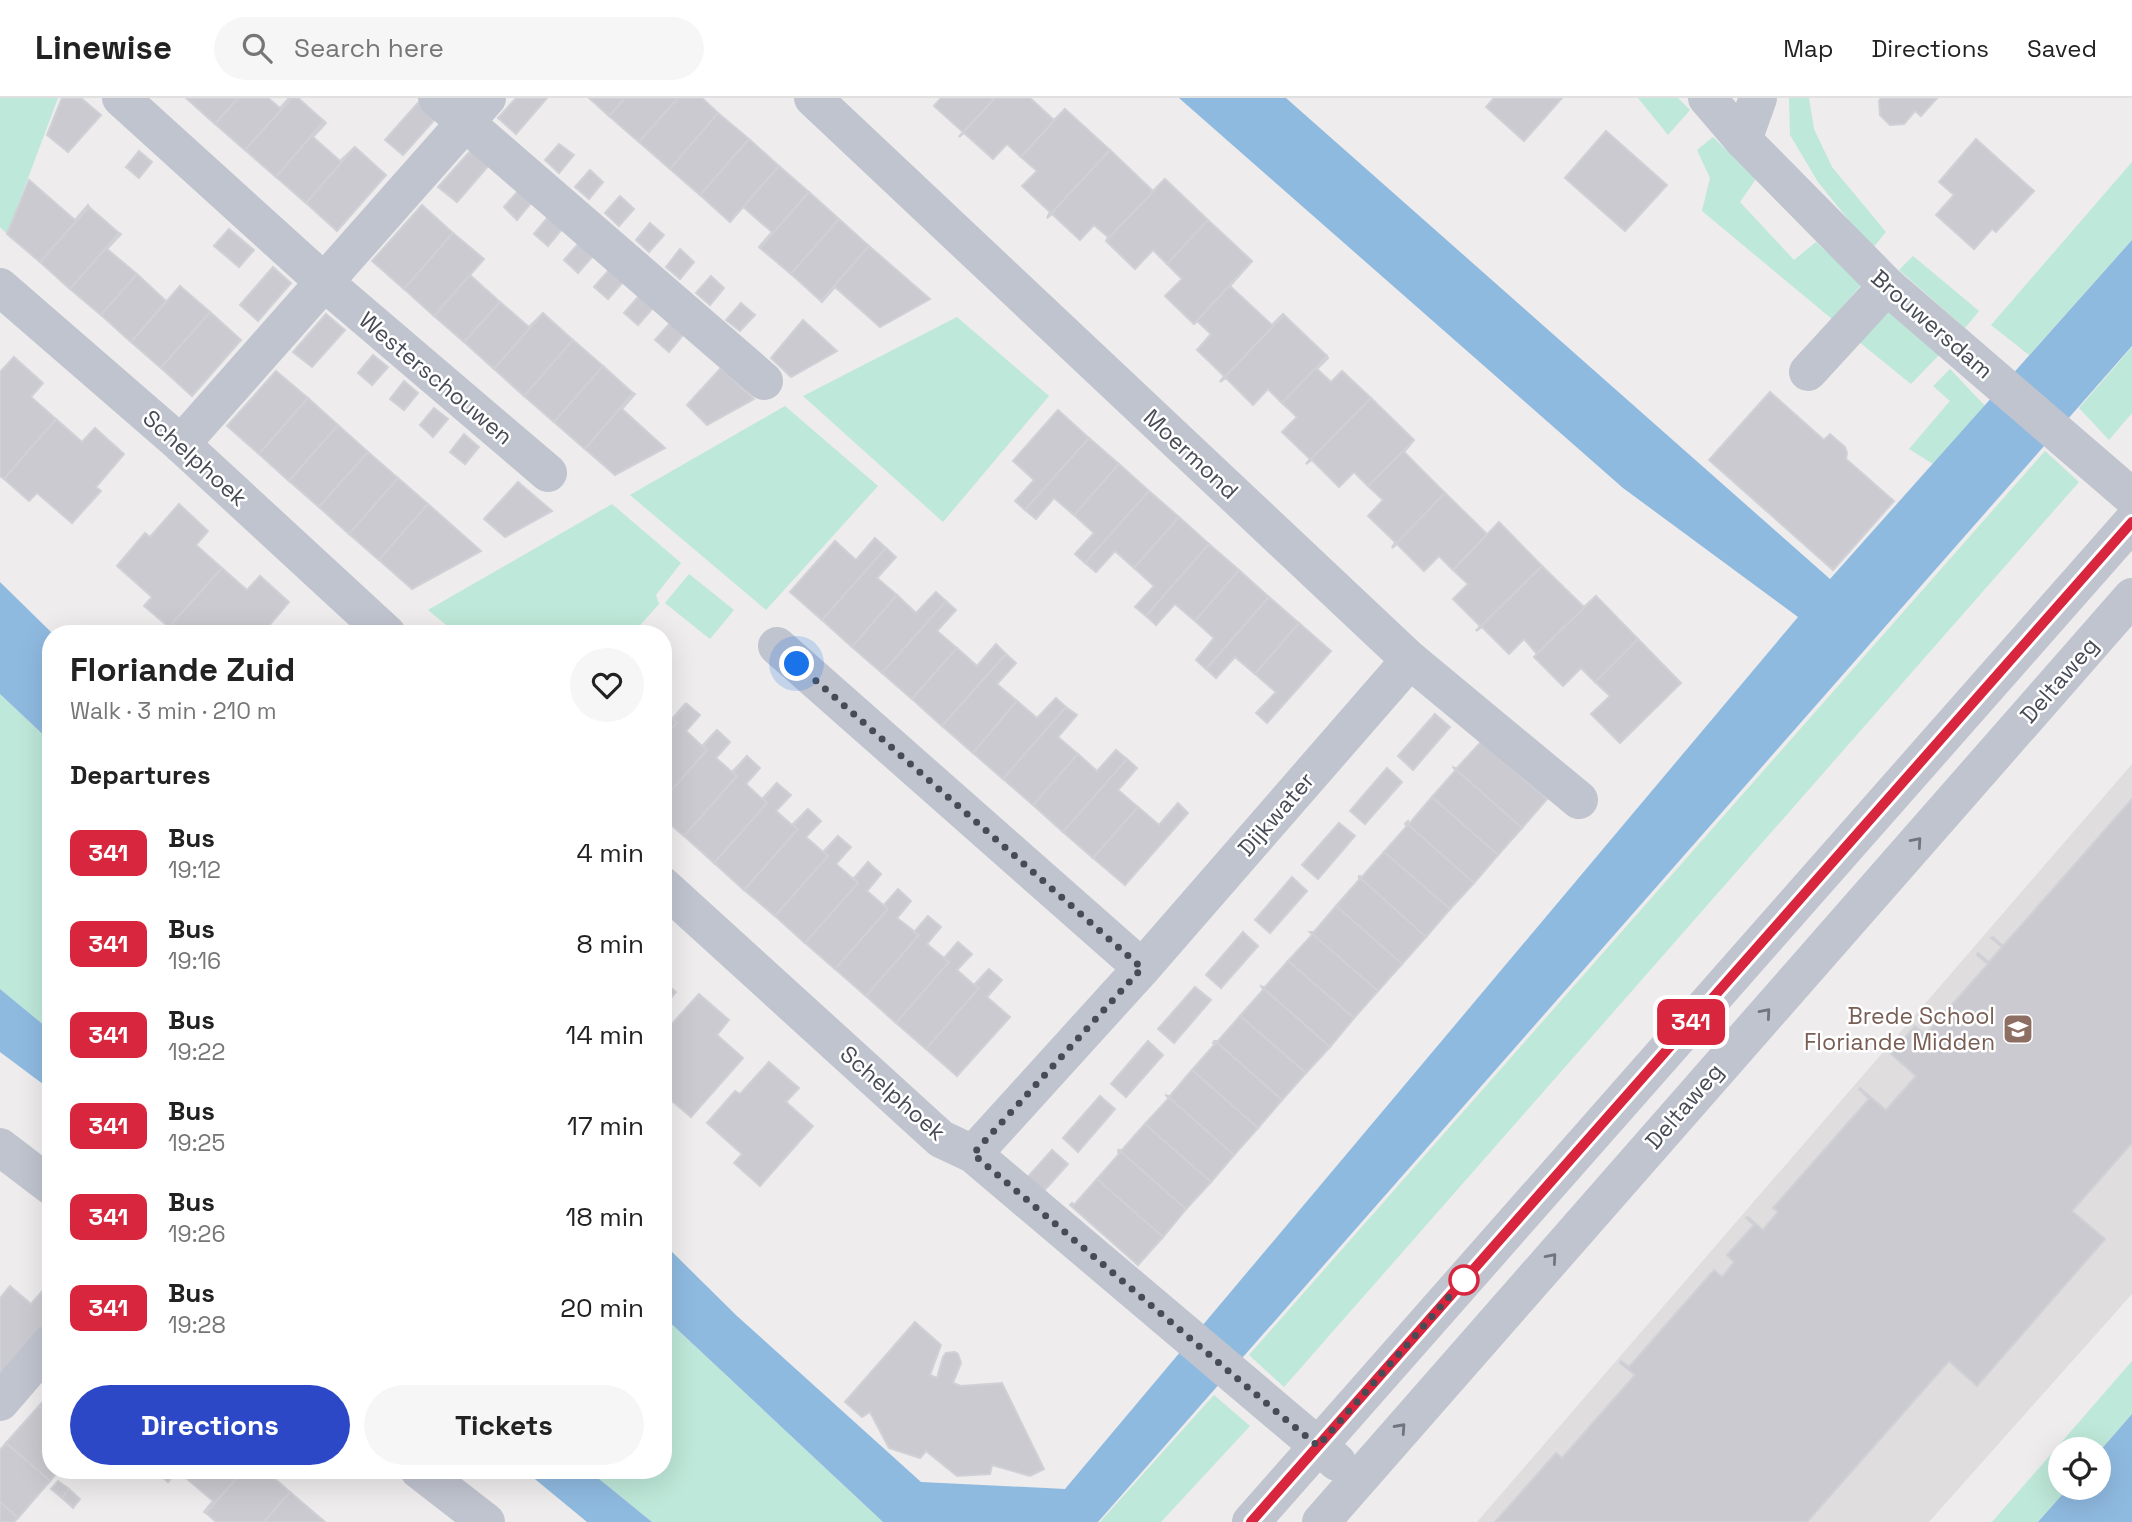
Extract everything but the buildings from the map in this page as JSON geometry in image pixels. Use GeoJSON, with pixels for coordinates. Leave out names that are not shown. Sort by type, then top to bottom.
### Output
{"type":"FeatureCollection","features":[{"type":"Feature","properties":{"kind":"street","name":"Westerschouwen"},"geometry":{"type":"LineString","coordinates":[[121,98],[324,282],[548,473]]}},
{"type":"Feature","properties":{"kind":"street"},"geometry":{"type":"LineString","coordinates":[[437,98],[476,111],[764,381]]}},
{"type":"Feature","properties":{"kind":"street","name":"Moermond"},"geometry":{"type":"LineString","coordinates":[[813,98],[1410,660],[1579,800]]}},
{"type":"Feature","properties":{"kind":"street","name":"Brouwersdam"},"geometry":{"type":"LineString","coordinates":[[1707,98],[1743,140],[1887,286],[2132,497]]}},
{"type":"Feature","properties":{"kind":"street"},"geometry":{"type":"LineString","coordinates":[[1743,140],[1758,98]]}},
{"type":"Feature","properties":{"kind":"street"},"geometry":{"type":"LineString","coordinates":[[180,444],[476,111]]}},
{"type":"Feature","properties":{"kind":"street"},"geometry":{"type":"LineString","coordinates":[[1808,372],[1887,286]]}},
{"type":"Feature","properties":{"kind":"street","name":"Schelphoek"},"geometry":{"type":"LineString","coordinates":[[0,287],[180,444],[377,625]]}},
{"type":"Feature","properties":{"kind":"street"},"geometry":{"type":"LineString","coordinates":[[1251,1522],[2132,522]]}},
{"type":"Feature","properties":{"kind":"street","name":"Deltaweg"},"geometry":{"type":"LineString","coordinates":[[1321,1522],[2132,597]]}},
{"type":"Feature","properties":{"kind":"street"},"geometry":{"type":"LineString","coordinates":[[777,646],[1142,968]]}},
{"type":"Feature","properties":{"kind":"street","name":"Dijkwater"},"geometry":{"type":"LineString","coordinates":[[973,1154],[1142,968],[1410,660]]}},
{"type":"Feature","properties":{"kind":"street","name":"Schelphoek"},"geometry":{"type":"LineString","coordinates":[[672,894],[941,1139],[973,1154],[1356,1480]]}},
{"type":"Feature","properties":{"kind":"street"},"geometry":{"type":"LineString","coordinates":[[0,1147],[42,1179]]}},
{"type":"Feature","properties":{"kind":"street"},"geometry":{"type":"LineString","coordinates":[[0,1402],[42,1353]]}},
{"type":"Feature","properties":{"kind":"street"},"geometry":{"type":"LineString","coordinates":[[431,1479],[486,1522]]}},
{"type":"Feature","properties":{"kind":"shaded area","name":"Brede School Floriande Midden"},"geometry":{"type":"Polygon","coordinates":[[[2132,764],[2132,1294],[1929,1522],[1477,1522],[2132,764]]]}},
{"type":"Feature","properties":{"kind":"green space"},"geometry":{"type":"Polygon","coordinates":[[[0,98],[58,98],[7,234],[0,227],[0,98]]]}},
{"type":"Feature","properties":{"kind":"green space"},"geometry":{"type":"Polygon","coordinates":[[[1638,98],[1678,98],[1690,110],[1668,135],[1638,98]]]}},
{"type":"Feature","properties":{"kind":"green space"},"geometry":{"type":"Polygon","coordinates":[[[1789,98],[1809,98],[1814,129],[1832,167],[1886,232],[1872,249],[1818,182],[1790,135],[1789,98]]]}},
{"type":"Feature","properties":{"kind":"green space"},"geometry":{"type":"Polygon","coordinates":[[[1713,137],[1756,179],[1740,202],[1794,260],[1816,242],[1862,284],[1832,319],[1702,211],[1710,178],[1697,150],[1713,137]]]}},
{"type":"Feature","properties":{"kind":"green space"},"geometry":{"type":"Polygon","coordinates":[[[2132,162],[2132,240],[2029,355],[1991,325],[2132,162]]]}},
{"type":"Feature","properties":{"kind":"green space"},"geometry":{"type":"Polygon","coordinates":[[[1913,256],[1979,311],[1965,328],[1899,270],[1913,256]]]}},
{"type":"Feature","properties":{"kind":"green space"},"geometry":{"type":"Polygon","coordinates":[[[1888,309],[1940,354],[1911,384],[1858,341],[1888,309]]]}},
{"type":"Feature","properties":{"kind":"green space"},"geometry":{"type":"Polygon","coordinates":[[[957,317],[1049,396],[943,522],[803,396],[957,317]]]}},
{"type":"Feature","properties":{"kind":"green space"},"geometry":{"type":"Polygon","coordinates":[[[2132,347],[2132,413],[2109,440],[2079,408],[2132,347]]]}},
{"type":"Feature","properties":{"kind":"green space"},"geometry":{"type":"Polygon","coordinates":[[[1950,369],[1985,406],[1933,464],[1909,449],[1950,401],[1933,386],[1950,369]]]}},
{"type":"Feature","properties":{"kind":"green space"},"geometry":{"type":"Polygon","coordinates":[[[785,406],[878,486],[766,610],[630,495],[785,406]]]}},
{"type":"Feature","properties":{"kind":"green space"},"geometry":{"type":"Polygon","coordinates":[[[2045,451],[2079,482],[1284,1387],[1249,1355],[2045,451]]]}},
{"type":"Feature","properties":{"kind":"green space"},"geometry":{"type":"Polygon","coordinates":[[[612,504],[681,563],[656,595],[659,604],[640,625],[446,625],[428,610],[612,504]]]}},
{"type":"Feature","properties":{"kind":"green space"},"geometry":{"type":"Polygon","coordinates":[[[689,574],[734,610],[710,639],[665,603],[689,574]]]}},
{"type":"Feature","properties":{"kind":"green space"},"geometry":{"type":"Polygon","coordinates":[[[0,694],[42,734],[42,1024],[0,989],[0,694]]]}},
{"type":"Feature","properties":{"kind":"green space"},"geometry":{"type":"Polygon","coordinates":[[[672,1324],[883,1522],[652,1522],[599,1479],[672,1479],[672,1324]]]}},
{"type":"Feature","properties":{"kind":"green space"},"geometry":{"type":"Polygon","coordinates":[[[2132,1361],[2132,1414],[2111,1438],[2066,1437],[2132,1361]]]}},
{"type":"Feature","properties":{"kind":"green space"},"geometry":{"type":"Polygon","coordinates":[[[1214,1395],[1250,1426],[1161,1522],[1100,1522],[1214,1395]]]}},
{"type":"Feature","properties":{"kind":"green space"},"geometry":{"type":"Polygon","coordinates":[[[2048,1458],[2048,1500],[2057,1500],[2038,1522],[1992,1522],[2048,1458]]]}},
{"type":"Feature","properties":{"kind":"water"},"geometry":{"type":"Polygon","coordinates":[[[1179,98],[1286,98],[1830,579],[2132,240],[2132,346],[1098,1522],[883,1522],[672,1324],[672,1252],[737,1316],[921,1482],[1065,1489],[1798,617],[1623,488],[1179,98]]]}},
{"type":"Feature","properties":{"kind":"water"},"geometry":{"type":"Polygon","coordinates":[[[0,582],[44,625],[42,734],[0,694],[0,582]]]}},
{"type":"Feature","properties":{"kind":"water"},"geometry":{"type":"Polygon","coordinates":[[[0,989],[42,1024],[42,1083],[0,1052],[0,989]]]}},
{"type":"Feature","properties":{"kind":"water"},"geometry":{"type":"Polygon","coordinates":[[[2132,1414],[2132,1522],[2038,1522],[2057,1500],[2111,1500],[2111,1438],[2132,1414]]]}},
{"type":"Feature","properties":{"kind":"water"},"geometry":{"type":"Polygon","coordinates":[[[535,1479],[599,1479],[652,1522],[587,1522],[535,1479]]]}},
{"type":"Feature","properties":{"kind":"bus line","name":"341"},"geometry":{"type":"LineString","coordinates":[[1251,1522],[2132,522]]}},
{"type":"Feature","properties":{"kind":"place","name":"Brede School Floriande Midden"},"geometry":{"type":"Point","coordinates":[2018,1029]}},
{"type":"Feature","properties":{"kind":"route"},"geometry":{"type":"LineString","coordinates":[[797,664],[1142,968],[973,1154],[1318,1446],[1464,1280]]}}]}
